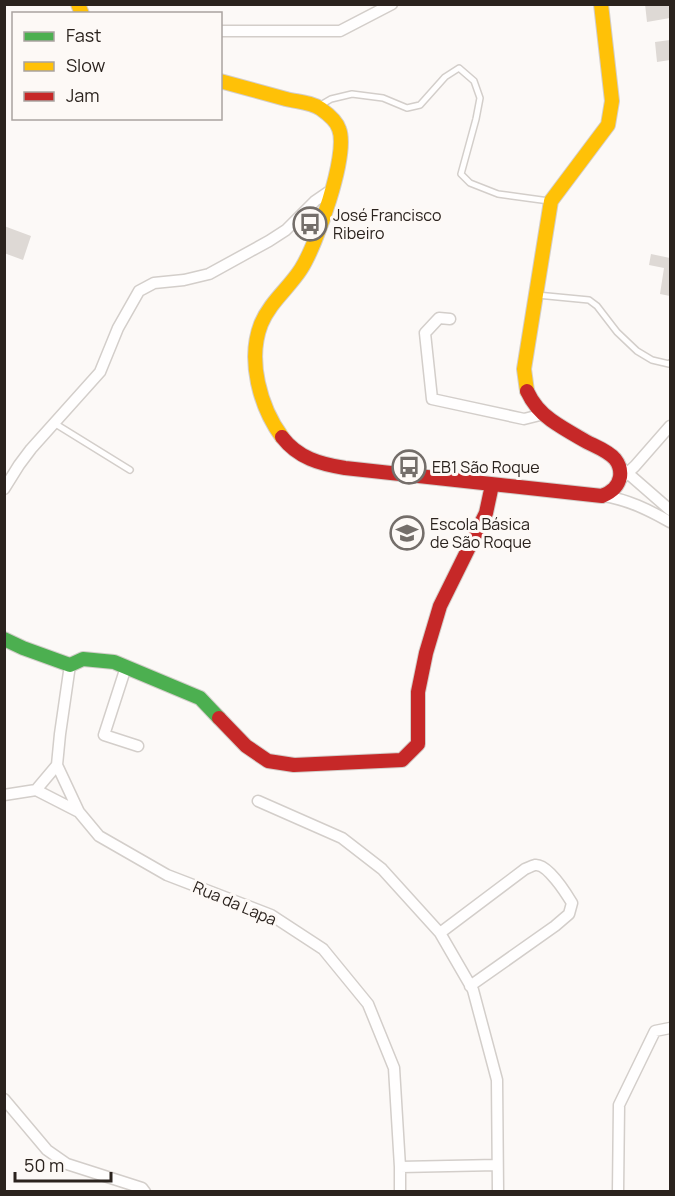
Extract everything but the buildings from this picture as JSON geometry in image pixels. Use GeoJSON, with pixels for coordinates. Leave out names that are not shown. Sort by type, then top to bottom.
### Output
{"type":"FeatureCollection","features":[{"type":"Feature","properties":{"kind":"street"},"geometry":{"type":"LineString","coordinates":[[222,31],[340,32],[393,4]]}},
{"type":"Feature","properties":{"kind":"street"},"geometry":{"type":"LineString","coordinates":[[601,4],[612,101],[608,125],[551,201],[524,369],[528,393],[544,414],[581,439],[606,451],[614,458],[624,477],[654,512],[670,522]]}},
{"type":"Feature","properties":{"kind":"street"},"geometry":{"type":"LineString","coordinates":[[222,82],[318,107],[340,129],[341,147],[331,190],[313,246],[301,269],[266,314],[258,331],[255,350],[256,368],[268,414],[279,435],[292,450],[330,466],[602,496],[609,494],[670,426]]}},
{"type":"Feature","properties":{"kind":"street"},"geometry":{"type":"LineString","coordinates":[[4,489],[18,465],[31,449],[100,372],[118,328],[139,291],[153,283],[184,280],[209,274],[286,230],[315,201],[331,190]]}},
{"type":"Feature","properties":{"kind":"street"},"geometry":{"type":"LineString","coordinates":[[450,319],[439,318],[425,333],[432,399],[524,419],[544,414]]}},
{"type":"Feature","properties":{"kind":"street"},"geometry":{"type":"LineString","coordinates":[[624,477],[636,482],[670,510]]}},
{"type":"Feature","properties":{"kind":"street"},"geometry":{"type":"LineString","coordinates":[[4,639],[70,664],[83,659],[114,663],[200,698],[246,746],[268,761],[294,765],[402,760],[418,744],[418,692],[426,653],[440,606],[486,513],[492,484]]}},
{"type":"Feature","properties":{"kind":"street"},"geometry":{"type":"LineString","coordinates":[[70,664],[57,765],[79,812]]}},
{"type":"Feature","properties":{"kind":"street"},"geometry":{"type":"LineString","coordinates":[[126,668],[104,735],[138,746]]}},
{"type":"Feature","properties":{"kind":"street"},"geometry":{"type":"LineString","coordinates":[[36,790],[57,765]]}},
{"type":"Feature","properties":{"kind":"street"},"geometry":{"type":"LineString","coordinates":[[4,795],[36,790],[79,812]]}},
{"type":"Feature","properties":{"kind":"street"},"geometry":{"type":"LineString","coordinates":[[258,801],[342,838],[382,869],[440,933],[472,990],[497,1080],[498,1191]]}},
{"type":"Feature","properties":{"kind":"street","name":"Rua da Lapa"},"geometry":{"type":"LineString","coordinates":[[79,812],[99,836],[167,875],[271,915],[322,948],[368,1004],[394,1068],[400,1191]]}},
{"type":"Feature","properties":{"kind":"street"},"geometry":{"type":"LineString","coordinates":[[440,933],[525,869],[536,865],[544,867],[572,903],[569,914],[555,926],[470,986]]}},
{"type":"Feature","properties":{"kind":"street"},"geometry":{"type":"LineString","coordinates":[[618,1191],[620,1105],[655,1031],[670,1028]]}},
{"type":"Feature","properties":{"kind":"street"},"geometry":{"type":"LineString","coordinates":[[4,1099],[47,1150],[67,1164],[145,1191]]}},
{"type":"Feature","properties":{"kind":"street"},"geometry":{"type":"LineString","coordinates":[[400,1167],[497,1165]]}},
{"type":"Feature","properties":{"kind":"lane"},"geometry":{"type":"LineString","coordinates":[[318,107],[331,99],[352,94],[383,98],[407,108],[420,105],[445,77],[459,68],[474,81],[480,98],[461,174],[470,183],[498,194],[551,201]]}},
{"type":"Feature","properties":{"kind":"lane"},"geometry":{"type":"LineString","coordinates":[[536,295],[589,300],[637,351],[652,360],[670,363]]}},
{"type":"Feature","properties":{"kind":"lane"},"geometry":{"type":"LineString","coordinates":[[54,423],[130,470]]}},
{"type":"Feature","properties":{"kind":"traffic: fast"},"geometry":{"type":"LineString","coordinates":[[4,639],[70,665],[83,659],[114,662],[200,698],[219,718]]}},
{"type":"Feature","properties":{"kind":"traffic: slow"},"geometry":{"type":"LineString","coordinates":[[78,4],[81,12]]}},
{"type":"Feature","properties":{"kind":"traffic: slow"},"geometry":{"type":"LineString","coordinates":[[527,391],[524,369],[551,201],[608,125],[612,101],[601,4]]}},
{"type":"Feature","properties":{"kind":"traffic: slow"},"geometry":{"type":"LineString","coordinates":[[222,82],[313,105],[329,116],[339,129],[341,141],[335,178],[315,241],[301,269],[265,316],[257,338],[255,353],[258,383],[267,412],[282,437]]}},
{"type":"Feature","properties":{"kind":"traffic: jam"},"geometry":{"type":"LineString","coordinates":[[282,437],[295,450],[310,459],[345,468],[602,496],[612,491],[620,477],[618,463],[615,459],[606,451],[547,417],[537,407],[527,391]]}},
{"type":"Feature","properties":{"kind":"traffic: jam"},"geometry":{"type":"LineString","coordinates":[[219,718],[246,746],[268,761],[294,765],[402,760],[418,744],[418,692],[426,653],[440,606],[486,513],[492,485]]}},
{"type":"Feature","properties":{"kind":"place","name":"José Francisco Ribeiro"},"geometry":{"type":"Point","coordinates":[310,224]}},
{"type":"Feature","properties":{"kind":"place","name":"EB1 São Roque"},"geometry":{"type":"Point","coordinates":[409,467]}},
{"type":"Feature","properties":{"kind":"place","name":"Escola Básica de São Roque"},"geometry":{"type":"Point","coordinates":[407,533]}}]}
